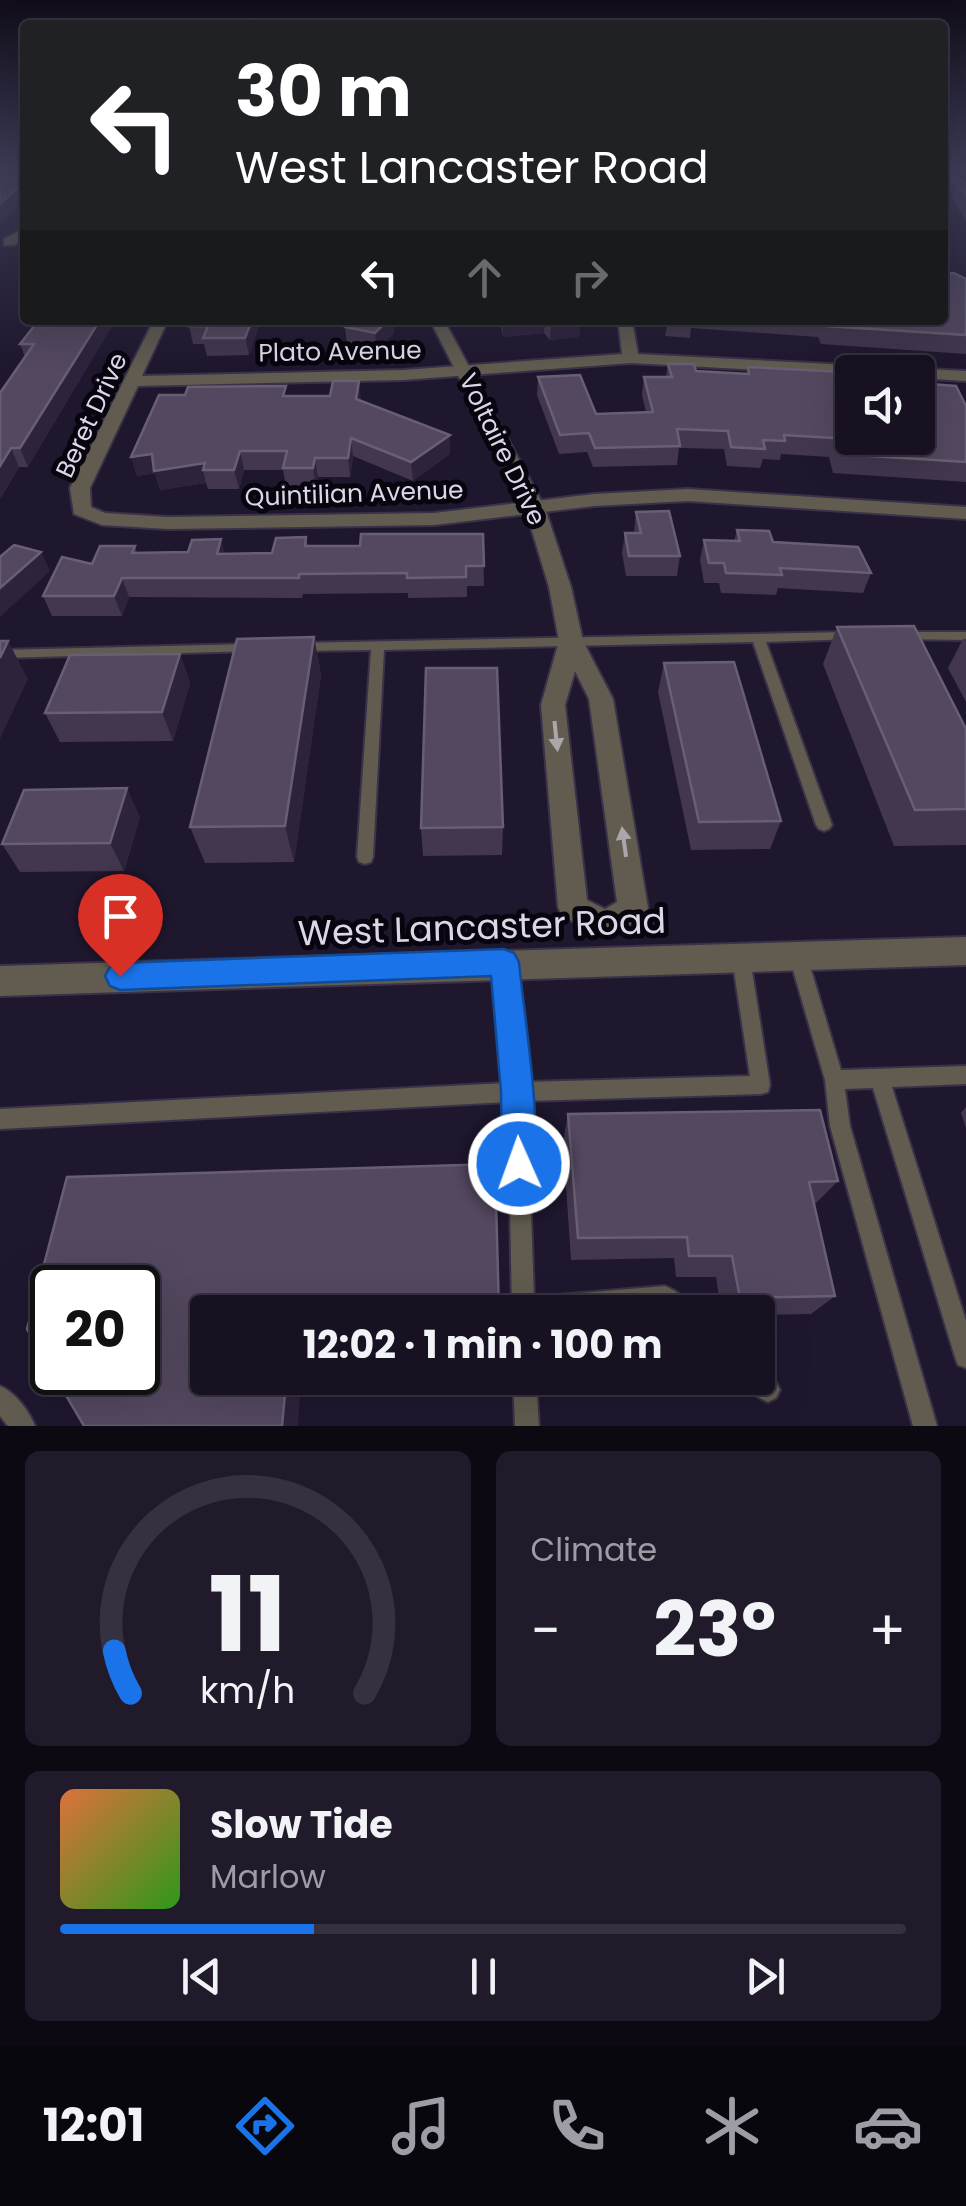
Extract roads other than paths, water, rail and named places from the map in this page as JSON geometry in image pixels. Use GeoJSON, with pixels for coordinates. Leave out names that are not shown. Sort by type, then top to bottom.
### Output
{"type":"FeatureCollection","features":[{"type":"Feature","properties":{"kind":"street"},"geometry":{"type":"LineString","coordinates":[[10,242],[20,235]]}},
{"type":"Feature","properties":{"kind":"street","name":"Beret Drive"},"geometry":{"type":"LineString","coordinates":[[102,519],[81,510],[80,488],[159,325]]}},
{"type":"Feature","properties":{"kind":"street","name":"Voltaire Drive"},"geometry":{"type":"LineString","coordinates":[[440,325],[535,508],[556,572],[571,641],[601,698],[633,908],[606,924],[573,908],[553,705],[571,641]]}},
{"type":"Feature","properties":{"kind":"street"},"geometry":{"type":"LineString","coordinates":[[626,325],[631,358]]}},
{"type":"Feature","properties":{"kind":"street","name":"Plato Avenue"},"geometry":{"type":"LineString","coordinates":[[134,381],[465,372],[631,358],[966,376]]}},
{"type":"Feature","properties":{"kind":"street","name":"Quintilian Avenue"},"geometry":{"type":"LineString","coordinates":[[102,519],[168,523],[434,519],[688,496],[966,513]]}},
{"type":"Feature","properties":{"kind":"street"},"geometry":{"type":"LineString","coordinates":[[606,924],[608,959]]}},
{"type":"Feature","properties":{"kind":"street","name":"West Lancaster Road"},"geometry":{"type":"LineString","coordinates":[[0,980],[966,951]]}},
{"type":"Feature","properties":{"kind":"lane"},"geometry":{"type":"LineString","coordinates":[[278,648],[872,636]]}},
{"type":"Feature","properties":{"kind":"lane"},"geometry":{"type":"LineString","coordinates":[[890,636],[966,636]]}},
{"type":"Feature","properties":{"kind":"lane"},"geometry":{"type":"LineString","coordinates":[[758,637],[824,825]]}},
{"type":"Feature","properties":{"kind":"lane"},"geometry":{"type":"LineString","coordinates":[[365,857],[378,646]]}},
{"type":"Feature","properties":{"kind":"lane"},"geometry":{"type":"LineString","coordinates":[[0,654],[259,648]]}},
{"type":"Feature","properties":{"kind":"lane"},"geometry":{"type":"LineString","coordinates":[[798,956],[834,1080],[840,1126],[925,1426]]}},
{"type":"Feature","properties":{"kind":"lane"},"geometry":{"type":"LineString","coordinates":[[0,1118],[517,1092],[761,1085],[741,957]]}},
{"type":"Feature","properties":{"kind":"lane"},"geometry":{"type":"LineString","coordinates":[[504,962],[517,1092],[523,1295]]}},
{"type":"Feature","properties":{"kind":"lane"},"geometry":{"type":"LineString","coordinates":[[834,1080],[966,1076]]}},
{"type":"Feature","properties":{"kind":"lane"},"geometry":{"type":"LineString","coordinates":[[880,1080],[966,1357]]}},
{"type":"Feature","properties":{"kind":"lane"},"geometry":{"type":"LineString","coordinates":[[526,1395],[527,1426]]}},
{"type":"Feature","properties":{"kind":"lane"},"geometry":{"type":"LineString","coordinates":[[0,1398],[23,1426]]}}]}
